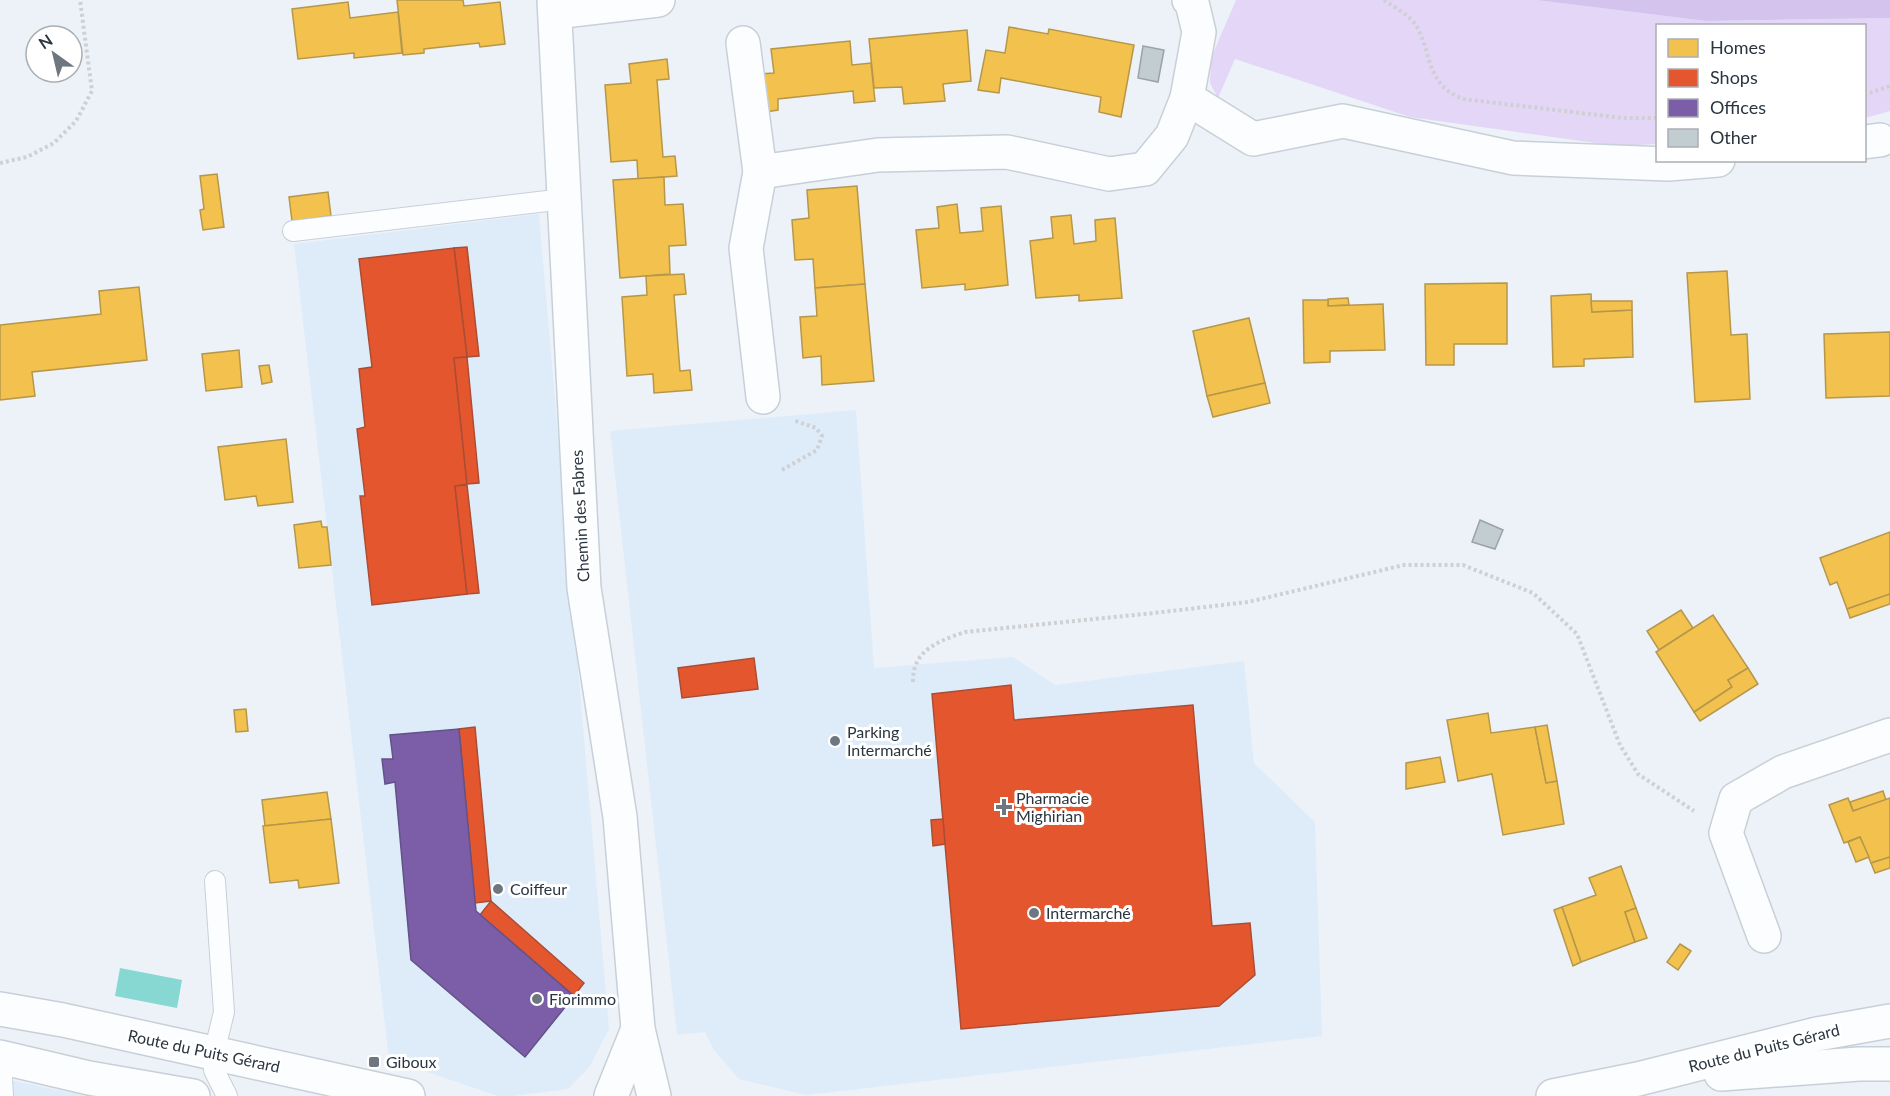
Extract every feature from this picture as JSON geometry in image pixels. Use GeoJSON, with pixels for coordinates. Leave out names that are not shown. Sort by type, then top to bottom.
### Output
{"type":"FeatureCollection","features":[{"type":"Feature","properties":{"kind":"street"},"geometry":{"type":"LineString","coordinates":[[554,6],[658,0]]}},
{"type":"Feature","properties":{"kind":"street"},"geometry":{"type":"LineString","coordinates":[[760,172],[878,155],[1007,152],[1109,174],[1144,169],[1172,136],[1187,98],[1199,32],[1192,3],[1189,0]]}},
{"type":"Feature","properties":{"kind":"street","name":"Chemin des Fabres"},"geometry":{"type":"LineString","coordinates":[[554,6],[584,588],[620,818],[638,1029],[654,1096]]}},
{"type":"Feature","properties":{"kind":"street"},"geometry":{"type":"LineString","coordinates":[[743,43],[760,172],[746,248],[764,397]]}},
{"type":"Feature","properties":{"kind":"street"},"geometry":{"type":"LineString","coordinates":[[1187,98],[1253,139],[1343,121],[1513,158],[1668,164],[1693,162]]}},
{"type":"Feature","properties":{"kind":"street"},"geometry":{"type":"LineString","coordinates":[[1764,936],[1726,833],[1736,800],[1784,772],[1890,735]]}},
{"type":"Feature","properties":{"kind":"street","name":"Route du Puits Gérard"},"geometry":{"type":"LineString","coordinates":[[0,1009],[63,1020],[408,1096]]}},
{"type":"Feature","properties":{"kind":"street","name":"Route du Puits Gérard"},"geometry":{"type":"LineString","coordinates":[[1553,1096],[1638,1079],[1817,1034],[1890,1021]]}},
{"type":"Feature","properties":{"kind":"street","name":"Chemin des Fabres"},"geometry":{"type":"LineString","coordinates":[[611,1096],[638,1029]]}},
{"type":"Feature","properties":{"kind":"street"},"geometry":{"type":"LineString","coordinates":[[1,1057],[87,1087],[193,1096]]}},
{"type":"Feature","properties":{"kind":"street","name":"Route du Puits Gérard"},"geometry":{"type":"LineString","coordinates":[[1638,1079],[1859,1064],[1890,1064]]}},
{"type":"Feature","properties":{"kind":"lane"},"geometry":{"type":"LineString","coordinates":[[293,231],[564,199]]}},
{"type":"Feature","properties":{"kind":"lane"},"geometry":{"type":"LineString","coordinates":[[215,881],[224,1012],[214,1053],[214,1070],[227,1096]]}},
{"type":"Feature","properties":{"kind":"lane"},"geometry":{"type":"LineString","coordinates":[[1,1057],[3,1096]]}},
{"type":"Feature","properties":{"kind":"path"},"geometry":{"type":"LineString","coordinates":[[0,163],[27,158],[54,143],[76,121],[92,91],[80,0]]}},
{"type":"Feature","properties":{"kind":"path"},"geometry":{"type":"LineString","coordinates":[[1384,0],[1407,16],[1416,26],[1431,70],[1446,90],[1463,99],[1623,118],[1656,118]]}},
{"type":"Feature","properties":{"kind":"path"},"geometry":{"type":"LineString","coordinates":[[1866,94],[1890,86]]}},
{"type":"Feature","properties":{"kind":"path"},"geometry":{"type":"LineString","coordinates":[[764,397],[795,422],[816,428],[822,436],[817,450],[782,470]]}},
{"type":"Feature","properties":{"kind":"path"},"geometry":{"type":"LineString","coordinates":[[913,682],[913,670],[922,653],[937,642],[965,632],[1248,602],[1404,565],[1463,565],[1533,593],[1576,634],[1620,745],[1638,774],[1726,833]]}},
{"type":"Feature","properties":{"kind":"shaded area"},"geometry":{"type":"Polygon","coordinates":[[[1236,0],[1536,0],[1706,21],[1890,18],[1890,111],[1866,118],[1866,24],[1656,24],[1656,144],[1617,146],[1410,117],[1235,59],[1218,98],[1210,83],[1211,58],[1236,0]]]}},
{"type":"Feature","properties":{"kind":"shaded area"},"geometry":{"type":"Polygon","coordinates":[[[1536,0],[1890,0],[1890,18],[1706,21],[1536,0]]]}},
{"type":"Feature","properties":{"kind":"shaded area"},"geometry":{"type":"Polygon","coordinates":[[[539,214],[609,1029],[590,1066],[568,1089],[498,1096],[389,1059],[294,244],[539,214]]]}},
{"type":"Feature","properties":{"kind":"shaded area"},"geometry":{"type":"Polygon","coordinates":[[[856,410],[874,668],[1013,657],[1055,685],[1244,661],[1254,763],[1315,822],[1322,1036],[806,1095],[739,1079],[713,1049],[705,1032],[677,1035],[610,431],[856,410]]]}},
{"type":"Feature","properties":{"kind":"shaded area"},"geometry":{"type":"Polygon","coordinates":[[[120,968],[182,980],[177,1008],[115,996],[120,968]]]}},
{"type":"Feature","properties":{"kind":"shaded area"},"geometry":{"type":"Polygon","coordinates":[[[0,1078],[86,1096],[0,1096],[0,1078]]]}},
{"type":"Feature","properties":{"kind":"building: Homes"},"geometry":{"type":"Polygon","coordinates":[[[397,0],[463,0],[464,6],[500,2],[505,44],[480,47],[479,43],[424,49],[424,53],[403,55],[397,0]]]}},
{"type":"Feature","properties":{"kind":"building: Homes"},"geometry":{"type":"Polygon","coordinates":[[[348,2],[350,18],[398,12],[402,53],[354,58],[354,53],[298,59],[292,9],[348,2]]]}},
{"type":"Feature","properties":{"kind":"building: Homes"},"geometry":{"type":"Polygon","coordinates":[[[1009,27],[1048,34],[1049,29],[1134,45],[1121,117],[1099,112],[1101,97],[1001,78],[999,93],[978,90],[986,50],[1005,53],[1009,27]]]}},
{"type":"Feature","properties":{"kind":"building: Homes"},"geometry":{"type":"Polygon","coordinates":[[[967,30],[971,81],[943,84],[945,101],[904,104],[902,87],[874,88],[869,39],[967,30]]]}},
{"type":"Feature","properties":{"kind":"building: Homes"},"geometry":{"type":"Polygon","coordinates":[[[850,41],[852,65],[871,63],[875,101],[854,103],[853,91],[778,99],[778,110],[758,113],[755,74],[774,73],[771,49],[850,41]]]}},
{"type":"Feature","properties":{"kind":"building: Homes"},"geometry":{"type":"Polygon","coordinates":[[[667,59],[669,79],[657,80],[663,157],[675,156],[677,176],[638,179],[637,160],[611,162],[605,85],[631,83],[629,64],[667,59]]]}},
{"type":"Feature","properties":{"kind":"building: Homes"},"geometry":{"type":"Polygon","coordinates":[[[217,174],[224,227],[203,230],[200,210],[204,209],[200,176],[217,174]]]}},
{"type":"Feature","properties":{"kind":"building: Homes"},"geometry":{"type":"Polygon","coordinates":[[[664,177],[665,205],[683,204],[686,245],[669,246],[670,274],[620,278],[613,180],[664,177]]]}},
{"type":"Feature","properties":{"kind":"building: Homes"},"geometry":{"type":"Polygon","coordinates":[[[857,186],[865,284],[815,288],[813,259],[795,260],[792,220],[809,218],[807,190],[857,186]]]}},
{"type":"Feature","properties":{"kind":"building: Homes"},"geometry":{"type":"Polygon","coordinates":[[[328,192],[331,216],[292,221],[289,197],[328,192]]]}},
{"type":"Feature","properties":{"kind":"building: Homes"},"geometry":{"type":"Polygon","coordinates":[[[957,204],[960,233],[983,231],[981,208],[1001,206],[1008,285],[965,290],[965,284],[922,288],[916,230],[939,228],[937,207],[957,204]]]}},
{"type":"Feature","properties":{"kind":"building: Homes"},"geometry":{"type":"Polygon","coordinates":[[[1071,215],[1074,244],[1096,241],[1095,220],[1115,218],[1122,298],[1079,301],[1079,295],[1036,298],[1030,241],[1053,238],[1051,217],[1071,215]]]}},
{"type":"Feature","properties":{"kind":"building: Homes"},"geometry":{"type":"Polygon","coordinates":[[[1727,271],[1731,335],[1747,334],[1750,399],[1695,402],[1687,273],[1727,271]]]}},
{"type":"Feature","properties":{"kind":"building: Homes"},"geometry":{"type":"Polygon","coordinates":[[[684,274],[686,294],[674,295],[680,371],[690,370],[692,390],[654,393],[653,374],[627,376],[622,297],[647,295],[646,276],[684,274]]]}},
{"type":"Feature","properties":{"kind":"building: Homes"},"geometry":{"type":"Polygon","coordinates":[[[1507,283],[1507,344],[1454,344],[1454,365],[1426,365],[1425,284],[1507,283]]]}},
{"type":"Feature","properties":{"kind":"building: Homes"},"geometry":{"type":"Polygon","coordinates":[[[865,284],[874,381],[822,385],[821,356],[803,358],[800,317],[817,316],[815,288],[865,284]]]}},
{"type":"Feature","properties":{"kind":"building: Homes"},"geometry":{"type":"Polygon","coordinates":[[[139,287],[147,360],[32,372],[35,396],[0,400],[0,325],[101,314],[99,291],[139,287]]]}},
{"type":"Feature","properties":{"kind":"building: Homes"},"geometry":{"type":"Polygon","coordinates":[[[1591,294],[1592,312],[1632,310],[1633,357],[1584,359],[1584,366],[1553,367],[1551,296],[1591,294]]]}},
{"type":"Feature","properties":{"kind":"building: Homes"},"geometry":{"type":"Polygon","coordinates":[[[1348,298],[1349,305],[1328,306],[1328,299],[1348,298]]]}},
{"type":"Feature","properties":{"kind":"building: Homes"},"geometry":{"type":"Polygon","coordinates":[[[1303,300],[1328,300],[1328,306],[1383,304],[1385,350],[1330,351],[1330,362],[1304,363],[1303,300]]]}},
{"type":"Feature","properties":{"kind":"building: Homes"},"geometry":{"type":"Polygon","coordinates":[[[1591,301],[1632,301],[1632,310],[1592,312],[1591,301]]]}},
{"type":"Feature","properties":{"kind":"building: Homes"},"geometry":{"type":"Polygon","coordinates":[[[1249,318],[1265,383],[1207,396],[1193,331],[1249,318]]]}},
{"type":"Feature","properties":{"kind":"building: Homes"},"geometry":{"type":"Polygon","coordinates":[[[1890,332],[1890,396],[1826,398],[1824,334],[1890,332]]]}},
{"type":"Feature","properties":{"kind":"building: Homes"},"geometry":{"type":"Polygon","coordinates":[[[239,350],[242,387],[206,391],[202,354],[239,350]]]}},
{"type":"Feature","properties":{"kind":"building: Homes"},"geometry":{"type":"Polygon","coordinates":[[[269,365],[272,382],[262,384],[259,366],[269,365]]]}},
{"type":"Feature","properties":{"kind":"building: Homes"},"geometry":{"type":"Polygon","coordinates":[[[1265,383],[1270,403],[1213,417],[1207,396],[1265,383]]]}},
{"type":"Feature","properties":{"kind":"building: Homes"},"geometry":{"type":"Polygon","coordinates":[[[286,439],[293,502],[258,506],[256,496],[225,500],[218,447],[286,439]]]}},
{"type":"Feature","properties":{"kind":"building: Homes"},"geometry":{"type":"Polygon","coordinates":[[[321,521],[322,527],[327,527],[331,565],[299,568],[294,525],[321,521]]]}},
{"type":"Feature","properties":{"kind":"building: Homes"},"geometry":{"type":"Polygon","coordinates":[[[1890,532],[1890,594],[1847,609],[1837,582],[1830,585],[1820,558],[1890,532]]]}},
{"type":"Feature","properties":{"kind":"building: Homes"},"geometry":{"type":"Polygon","coordinates":[[[1890,594],[1890,604],[1850,618],[1847,609],[1890,594]]]}},
{"type":"Feature","properties":{"kind":"building: Homes"},"geometry":{"type":"Polygon","coordinates":[[[1681,610],[1693,628],[1659,650],[1647,631],[1681,610]]]}},
{"type":"Feature","properties":{"kind":"building: Homes"},"geometry":{"type":"Polygon","coordinates":[[[1713,615],[1748,668],[1728,680],[1732,687],[1694,712],[1656,652],[1713,615]]]}},
{"type":"Feature","properties":{"kind":"building: Homes"},"geometry":{"type":"Polygon","coordinates":[[[1748,668],[1758,684],[1700,721],[1694,712],[1732,687],[1728,680],[1748,668]]]}},
{"type":"Feature","properties":{"kind":"building: Homes"},"geometry":{"type":"Polygon","coordinates":[[[246,709],[248,731],[236,732],[234,710],[246,709]]]}},
{"type":"Feature","properties":{"kind":"building: Homes"},"geometry":{"type":"Polygon","coordinates":[[[1488,713],[1491,733],[1535,727],[1546,783],[1557,781],[1564,824],[1503,835],[1492,774],[1458,781],[1447,720],[1488,713]]]}},
{"type":"Feature","properties":{"kind":"building: Homes"},"geometry":{"type":"Polygon","coordinates":[[[1547,725],[1557,781],[1546,783],[1535,727],[1547,725]]]}},
{"type":"Feature","properties":{"kind":"building: Homes"},"geometry":{"type":"Polygon","coordinates":[[[1440,757],[1445,782],[1406,789],[1406,763],[1440,757]]]}},
{"type":"Feature","properties":{"kind":"building: Homes"},"geometry":{"type":"Polygon","coordinates":[[[1883,791],[1886,800],[1853,811],[1850,802],[1883,791]]]}},
{"type":"Feature","properties":{"kind":"building: Homes"},"geometry":{"type":"Polygon","coordinates":[[[327,792],[331,819],[265,826],[262,800],[327,792]]]}},
{"type":"Feature","properties":{"kind":"building: Homes"},"geometry":{"type":"Polygon","coordinates":[[[1848,798],[1853,811],[1890,798],[1890,857],[1871,863],[1860,837],[1844,843],[1829,805],[1848,798]]]}},
{"type":"Feature","properties":{"kind":"building: Homes"},"geometry":{"type":"Polygon","coordinates":[[[331,819],[339,883],[299,888],[298,880],[270,883],[263,826],[331,819]]]}},
{"type":"Feature","properties":{"kind":"building: Homes"},"geometry":{"type":"Polygon","coordinates":[[[1860,837],[1869,857],[1856,862],[1848,842],[1860,837]]]}},
{"type":"Feature","properties":{"kind":"building: Homes"},"geometry":{"type":"Polygon","coordinates":[[[1890,857],[1890,868],[1875,873],[1871,863],[1890,857]]]}},
{"type":"Feature","properties":{"kind":"building: Homes"},"geometry":{"type":"Polygon","coordinates":[[[1621,866],[1636,908],[1625,912],[1635,942],[1581,962],[1562,907],[1596,895],[1589,878],[1621,866]]]}},
{"type":"Feature","properties":{"kind":"building: Homes"},"geometry":{"type":"Polygon","coordinates":[[[1562,907],[1581,962],[1573,966],[1554,910],[1562,907]]]}},
{"type":"Feature","properties":{"kind":"building: Homes"},"geometry":{"type":"Polygon","coordinates":[[[1636,908],[1647,938],[1635,942],[1625,912],[1636,908]]]}},
{"type":"Feature","properties":{"kind":"building: Homes"},"geometry":{"type":"Polygon","coordinates":[[[1680,944],[1691,951],[1678,970],[1667,962],[1680,944]]]}},
{"type":"Feature","properties":{"kind":"building: Shops"},"geometry":{"type":"Polygon","coordinates":[[[467,247],[479,356],[467,357],[454,248],[467,247]]]}},
{"type":"Feature","properties":{"kind":"building: Shops"},"geometry":{"type":"Polygon","coordinates":[[[454,248],[467,357],[454,358],[467,484],[455,486],[467,594],[372,605],[360,496],[365,496],[357,429],[365,427],[359,369],[372,367],[359,259],[454,248]]]}},
{"type":"Feature","properties":{"kind":"building: Shops"},"geometry":{"type":"Polygon","coordinates":[[[467,357],[479,483],[467,484],[454,358],[467,357]]]}},
{"type":"Feature","properties":{"kind":"building: Shops"},"geometry":{"type":"Polygon","coordinates":[[[467,485],[479,593],[467,594],[455,486],[467,485]]]}},
{"type":"Feature","properties":{"kind":"building: Shops"},"geometry":{"type":"Polygon","coordinates":[[[754,658],[758,689],[682,698],[678,668],[754,658]]]}},
{"type":"Feature","properties":{"kind":"building: Shops"},"geometry":{"type":"Polygon","coordinates":[[[1011,685],[1014,720],[1193,705],[1212,926],[1250,923],[1255,975],[1219,1006],[961,1029],[932,694],[1011,685]]]}},
{"type":"Feature","properties":{"kind":"building: Shops"},"geometry":{"type":"Polygon","coordinates":[[[475,727],[491,901],[475,903],[459,729],[475,727]]]}},
{"type":"Feature","properties":{"kind":"building: Shops"},"geometry":{"type":"Polygon","coordinates":[[[943,819],[945,844],[933,846],[931,820],[943,819]]]}},
{"type":"Feature","properties":{"kind":"building: Shops"},"geometry":{"type":"Polygon","coordinates":[[[491,901],[584,983],[574,996],[480,915],[491,901]]]}},
{"type":"Feature","properties":{"kind":"building: Offices"},"geometry":{"type":"Polygon","coordinates":[[[459,729],[476,911],[574,996],[525,1057],[411,960],[395,782],[385,784],[382,759],[393,759],[390,735],[459,729]]]}},
{"type":"Feature","properties":{"kind":"building: Other"},"geometry":{"type":"Polygon","coordinates":[[[1143,46],[1164,50],[1158,82],[1138,78],[1143,46]]]}},
{"type":"Feature","properties":{"kind":"building: Other"},"geometry":{"type":"Polygon","coordinates":[[[1480,520],[1503,530],[1495,549],[1472,542],[1480,520]]]}},
{"type":"Feature","properties":{"kind":"place","name":"Parking Intermarché"},"geometry":{"type":"Point","coordinates":[835,741]}},
{"type":"Feature","properties":{"kind":"place","name":"Pharmacie Mighirian"},"geometry":{"type":"Point","coordinates":[1004,807]}},
{"type":"Feature","properties":{"kind":"place","name":"Coiffeur"},"geometry":{"type":"Point","coordinates":[498,889]}},
{"type":"Feature","properties":{"kind":"place","name":"Intermarché"},"geometry":{"type":"Point","coordinates":[1034,913]}},
{"type":"Feature","properties":{"kind":"place","name":"Fiorimmo"},"geometry":{"type":"Point","coordinates":[537,999]}},
{"type":"Feature","properties":{"kind":"place","name":"Giboux"},"geometry":{"type":"Point","coordinates":[374,1062]}}]}
